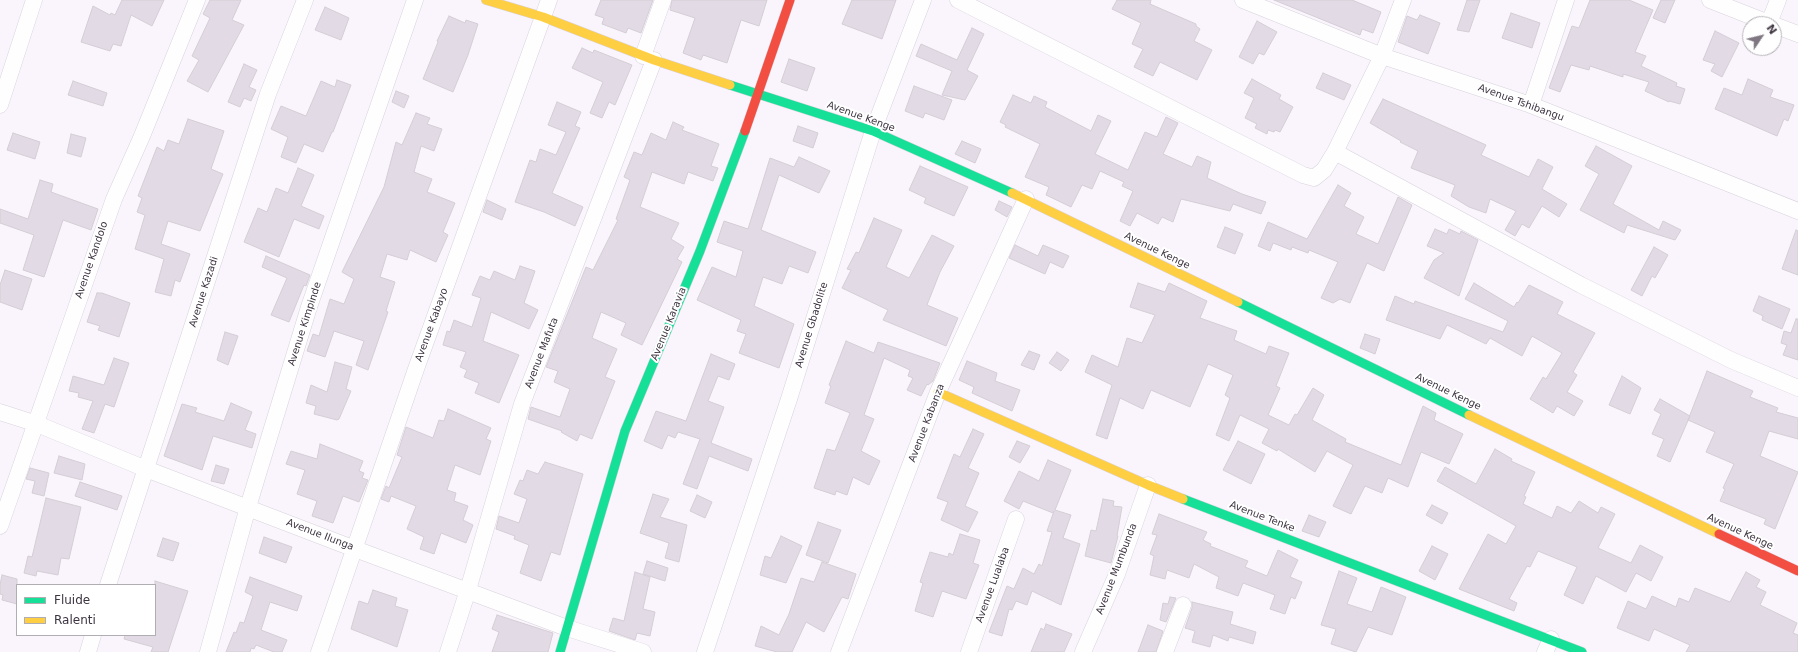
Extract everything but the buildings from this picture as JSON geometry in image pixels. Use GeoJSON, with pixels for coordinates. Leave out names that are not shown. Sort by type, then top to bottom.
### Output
{"type":"FeatureCollection","features":[{"type":"Feature","properties":{"kind":"street"},"geometry":{"type":"LineString","coordinates":[[0,105],[34,0]]}},
{"type":"Feature","properties":{"kind":"street","name":"Avenue Kandolo"},"geometry":{"type":"LineString","coordinates":[[0,526],[37,424],[87,272],[114,199],[142,136],[197,0]]}},
{"type":"Feature","properties":{"kind":"street","name":"Avenue Kazadi"},"geometry":{"type":"LineString","coordinates":[[108,584],[268,94],[305,0]]}},
{"type":"Feature","properties":{"kind":"street","name":"Avenue Kimpinde"},"geometry":{"type":"LineString","coordinates":[[208,652],[248,507],[309,307],[415,0]]}},
{"type":"Feature","properties":{"kind":"street","name":"Avenue Kenge"},"geometry":{"type":"LineString","coordinates":[[486,0],[543,17],[649,58],[873,131],[1026,199],[1636,496],[1798,571]]}},
{"type":"Feature","properties":{"kind":"street","name":"Avenue Kabayo"},"geometry":{"type":"LineString","coordinates":[[319,652],[416,370],[549,0]]}},
{"type":"Feature","properties":{"kind":"street"},"geometry":{"type":"LineString","coordinates":[[649,58],[663,0]]}},
{"type":"Feature","properties":{"kind":"street","name":"Avenue Karavia"},"geometry":{"type":"LineString","coordinates":[[560,652],[625,431],[700,251],[759,94],[790,0]]}},
{"type":"Feature","properties":{"kind":"street","name":"Avenue Gbadolite"},"geometry":{"type":"LineString","coordinates":[[705,652],[791,392],[873,131],[923,0]]}},
{"type":"Feature","properties":{"kind":"street"},"geometry":{"type":"LineString","coordinates":[[958,0],[1302,175],[1314,178],[1324,170],[1335,152],[1382,56],[1403,0]]}},
{"type":"Feature","properties":{"kind":"street","name":"Avenue Tshibangu"},"geometry":{"type":"LineString","coordinates":[[1242,0],[1382,56],[1531,106],[1798,211]]}},
{"type":"Feature","properties":{"kind":"street"},"geometry":{"type":"LineString","coordinates":[[1531,106],[1566,0]]}},
{"type":"Feature","properties":{"kind":"street"},"geometry":{"type":"LineString","coordinates":[[1710,0],[1751,16]]}},
{"type":"Feature","properties":{"kind":"street"},"geometry":{"type":"LineString","coordinates":[[1773,16],[1778,0]]}},
{"type":"Feature","properties":{"kind":"street"},"geometry":{"type":"LineString","coordinates":[[1782,28],[1798,34]]}},
{"type":"Feature","properties":{"kind":"street","name":"Avenue Mafuta"},"geometry":{"type":"LineString","coordinates":[[448,652],[468,590],[522,404],[649,58]]}},
{"type":"Feature","properties":{"kind":"street"},"geometry":{"type":"LineString","coordinates":[[1335,152],[1581,285],[1731,360],[1798,388]]}},
{"type":"Feature","properties":{"kind":"street","name":"Avenue Kabanza"},"geometry":{"type":"LineString","coordinates":[[839,652],[938,392],[1026,199]]}},
{"type":"Feature","properties":{"kind":"street","name":"Avenue Tenke"},"geometry":{"type":"LineString","coordinates":[[938,392],[1148,485],[1548,645],[1582,652]]}},
{"type":"Feature","properties":{"kind":"street","name":"Avenue Ilunga"},"geometry":{"type":"LineString","coordinates":[[0,412],[37,424],[146,469],[354,549],[468,590],[567,628],[643,652]]}},
{"type":"Feature","properties":{"kind":"street","name":"Avenue Mumbunda"},"geometry":{"type":"LineString","coordinates":[[1083,652],[1117,574],[1148,485]]}},
{"type":"Feature","properties":{"kind":"street","name":"Avenue Lualaba"},"geometry":{"type":"LineString","coordinates":[[969,652],[1016,519]]}},
{"type":"Feature","properties":{"kind":"street"},"geometry":{"type":"LineString","coordinates":[[1165,652],[1183,605]]}},
{"type":"Feature","properties":{"kind":"street"},"geometry":{"type":"LineString","coordinates":[[88,652],[92,636]]}},
{"type":"Feature","properties":{"kind":"traffic: fast"},"geometry":{"type":"LineString","coordinates":[[730,85],[873,131],[1012,193]]}},
{"type":"Feature","properties":{"kind":"traffic: fast"},"geometry":{"type":"LineString","coordinates":[[560,652],[625,431],[700,251],[745,131]]}},
{"type":"Feature","properties":{"kind":"traffic: fast"},"geometry":{"type":"LineString","coordinates":[[1238,302],[1469,415]]}},
{"type":"Feature","properties":{"kind":"traffic: fast"},"geometry":{"type":"LineString","coordinates":[[1183,499],[1582,652]]}},
{"type":"Feature","properties":{"kind":"traffic: slow"},"geometry":{"type":"LineString","coordinates":[[486,0],[543,17],[654,60],[730,85]]}},
{"type":"Feature","properties":{"kind":"traffic: slow"},"geometry":{"type":"LineString","coordinates":[[1012,193],[1238,302]]}},
{"type":"Feature","properties":{"kind":"traffic: slow"},"geometry":{"type":"LineString","coordinates":[[938,392],[1183,499]]}},
{"type":"Feature","properties":{"kind":"traffic: slow"},"geometry":{"type":"LineString","coordinates":[[1469,415],[1719,534]]}},
{"type":"Feature","properties":{"kind":"traffic: jam"},"geometry":{"type":"LineString","coordinates":[[745,131],[790,0]]}},
{"type":"Feature","properties":{"kind":"traffic: jam"},"geometry":{"type":"LineString","coordinates":[[1719,534],[1798,571]]}}]}
